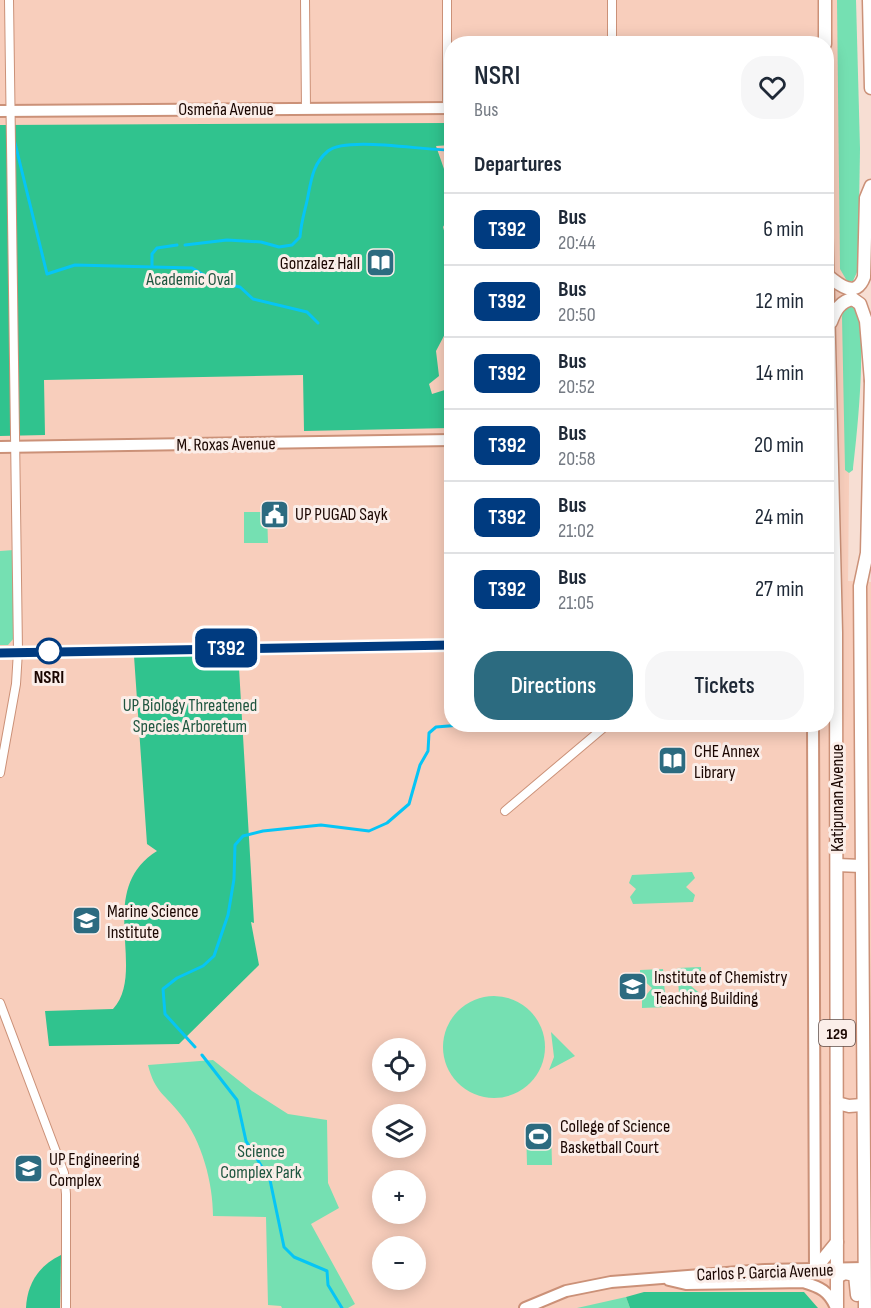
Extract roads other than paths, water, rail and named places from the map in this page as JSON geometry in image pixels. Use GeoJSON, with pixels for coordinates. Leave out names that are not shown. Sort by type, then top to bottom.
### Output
{"type":"FeatureCollection","features":[{"type":"Feature","properties":{"kind":"main road"},"geometry":{"type":"LineString","coordinates":[[825,0],[825,36]]}},
{"type":"Feature","properties":{"kind":"main road"},"geometry":{"type":"LineString","coordinates":[[869,0],[871,88]]}},
{"type":"Feature","properties":{"kind":"main road"},"geometry":{"type":"LineString","coordinates":[[834,280],[846,289],[853,290],[862,284],[866,198],[871,186]]}},
{"type":"Feature","properties":{"kind":"main road","name":"Katipunan Avenue"},"geometry":{"type":"LineString","coordinates":[[834,318],[841,304],[853,299],[865,312],[871,380],[867,553],[860,586],[864,1308]]}},
{"type":"Feature","properties":{"kind":"main road","name":"Katipunan Avenue"},"geometry":{"type":"LineString","coordinates":[[833,732],[837,868],[836,1308]]}},
{"type":"Feature","properties":{"kind":"main road"},"geometry":{"type":"LineString","coordinates":[[837,868],[861,869]]}},
{"type":"Feature","properties":{"kind":"main road"},"geometry":{"type":"LineString","coordinates":[[837,1103],[849,1106],[862,1105]]}},
{"type":"Feature","properties":{"kind":"main road"},"geometry":{"type":"LineString","coordinates":[[814,1269],[837,1242]]}},
{"type":"Feature","properties":{"kind":"main road"},"geometry":{"type":"LineString","coordinates":[[837,1273],[855,1275],[856,1308]]}},
{"type":"Feature","properties":{"kind":"street"},"geometry":{"type":"LineString","coordinates":[[0,773],[16,684],[18,651],[15,446],[5,111],[9,0]]}},
{"type":"Feature","properties":{"kind":"street"},"geometry":{"type":"LineString","coordinates":[[306,0],[306,109]]}},
{"type":"Feature","properties":{"kind":"street"},"geometry":{"type":"LineString","coordinates":[[447,0],[448,36]]}},
{"type":"Feature","properties":{"kind":"street"},"geometry":{"type":"LineString","coordinates":[[612,0],[612,36]]}},
{"type":"Feature","properties":{"kind":"street","name":"Osmeña Avenue"},"geometry":{"type":"LineString","coordinates":[[5,111],[444,108]]}},
{"type":"Feature","properties":{"kind":"street","name":"M. Roxas Avenue"},"geometry":{"type":"LineString","coordinates":[[0,447],[444,440]]}},
{"type":"Feature","properties":{"kind":"street"},"geometry":{"type":"LineString","coordinates":[[0,653],[444,645]]}},
{"type":"Feature","properties":{"kind":"street"},"geometry":{"type":"LineString","coordinates":[[505,811],[599,732]]}},
{"type":"Feature","properties":{"kind":"street","name":"Katipunan Avenue"},"geometry":{"type":"LineString","coordinates":[[813,732],[814,1269]]}},
{"type":"Feature","properties":{"kind":"street"},"geometry":{"type":"LineString","coordinates":[[0,1003],[64,1173],[66,1308]]}},
{"type":"Feature","properties":{"kind":"street","name":"Carlos P. Garcia Avenue"},"geometry":{"type":"LineString","coordinates":[[525,1308],[581,1287],[611,1282],[765,1269],[814,1269],[837,1273],[864,1269]]}},
{"type":"Feature","properties":{"kind":"street","name":"Carlos P. Garcia Avenue"},"geometry":{"type":"LineString","coordinates":[[666,1279],[686,1284],[803,1282],[820,1287],[830,1295],[836,1308]]}},
{"type":"Feature","properties":{"kind":"waterway"},"geometry":{"type":"LineString","coordinates":[[14,139],[47,274],[75,265],[192,268],[216,282],[240,287],[253,299],[307,312],[318,323]]}},
{"type":"Feature","properties":{"kind":"waterway"},"geometry":{"type":"LineString","coordinates":[[185,245],[227,240],[261,242],[279,247],[292,245],[300,237],[315,168],[328,151],[338,147],[368,144],[444,150]]}},
{"type":"Feature","properties":{"kind":"waterway"},"geometry":{"type":"LineString","coordinates":[[152,266],[152,254],[157,248],[177,245]]}},
{"type":"Feature","properties":{"kind":"waterway"},"geometry":{"type":"LineString","coordinates":[[195,1047],[165,1014],[163,989],[177,978],[203,966],[214,956],[228,915],[234,879],[235,845],[243,836],[263,831],[321,825],[369,831],[387,823],[409,804],[420,765],[428,751],[429,733],[436,727],[444,726]]}},
{"type":"Feature","properties":{"kind":"waterway"},"geometry":{"type":"LineString","coordinates":[[202,1055],[237,1100],[246,1141],[270,1180],[284,1247],[294,1257],[327,1271],[328,1285],[342,1308]]}},
{"type":"Feature","properties":{"kind":"place","name":"Gonzalez Hall"},"geometry":{"type":"Point","coordinates":[381,263]}},
{"type":"Feature","properties":{"kind":"place","name":"UP PUGAD Sayk"},"geometry":{"type":"Point","coordinates":[274,514]}},
{"type":"Feature","properties":{"kind":"place","name":"NSRI"},"geometry":{"type":"Point","coordinates":[49,651]}},
{"type":"Feature","properties":{"kind":"place","name":"CHE Annex Library"},"geometry":{"type":"Point","coordinates":[673,761]}},
{"type":"Feature","properties":{"kind":"place","name":"Marine Science Institute"},"geometry":{"type":"Point","coordinates":[86,921]}},
{"type":"Feature","properties":{"kind":"place","name":"Institute of Chemistry Teaching Building"},"geometry":{"type":"Point","coordinates":[633,987]}},
{"type":"Feature","properties":{"kind":"place","name":"College of Science Basketball Court"},"geometry":{"type":"Point","coordinates":[539,1136]}},
{"type":"Feature","properties":{"kind":"place","name":"UP Engineering Complex"},"geometry":{"type":"Point","coordinates":[28,1169]}},
{"type":"Feature","properties":{"kind":"park label","name":"Academic Oval"},"geometry":{"type":"Point","coordinates":[190,279]}},
{"type":"Feature","properties":{"kind":"park label","name":"UP Biology Threatened Species Arboretum"},"geometry":{"type":"Point","coordinates":[190,715]}},
{"type":"Feature","properties":{"kind":"park label","name":"Science Complex Park"},"geometry":{"type":"Point","coordinates":[261,1161]}}]}
